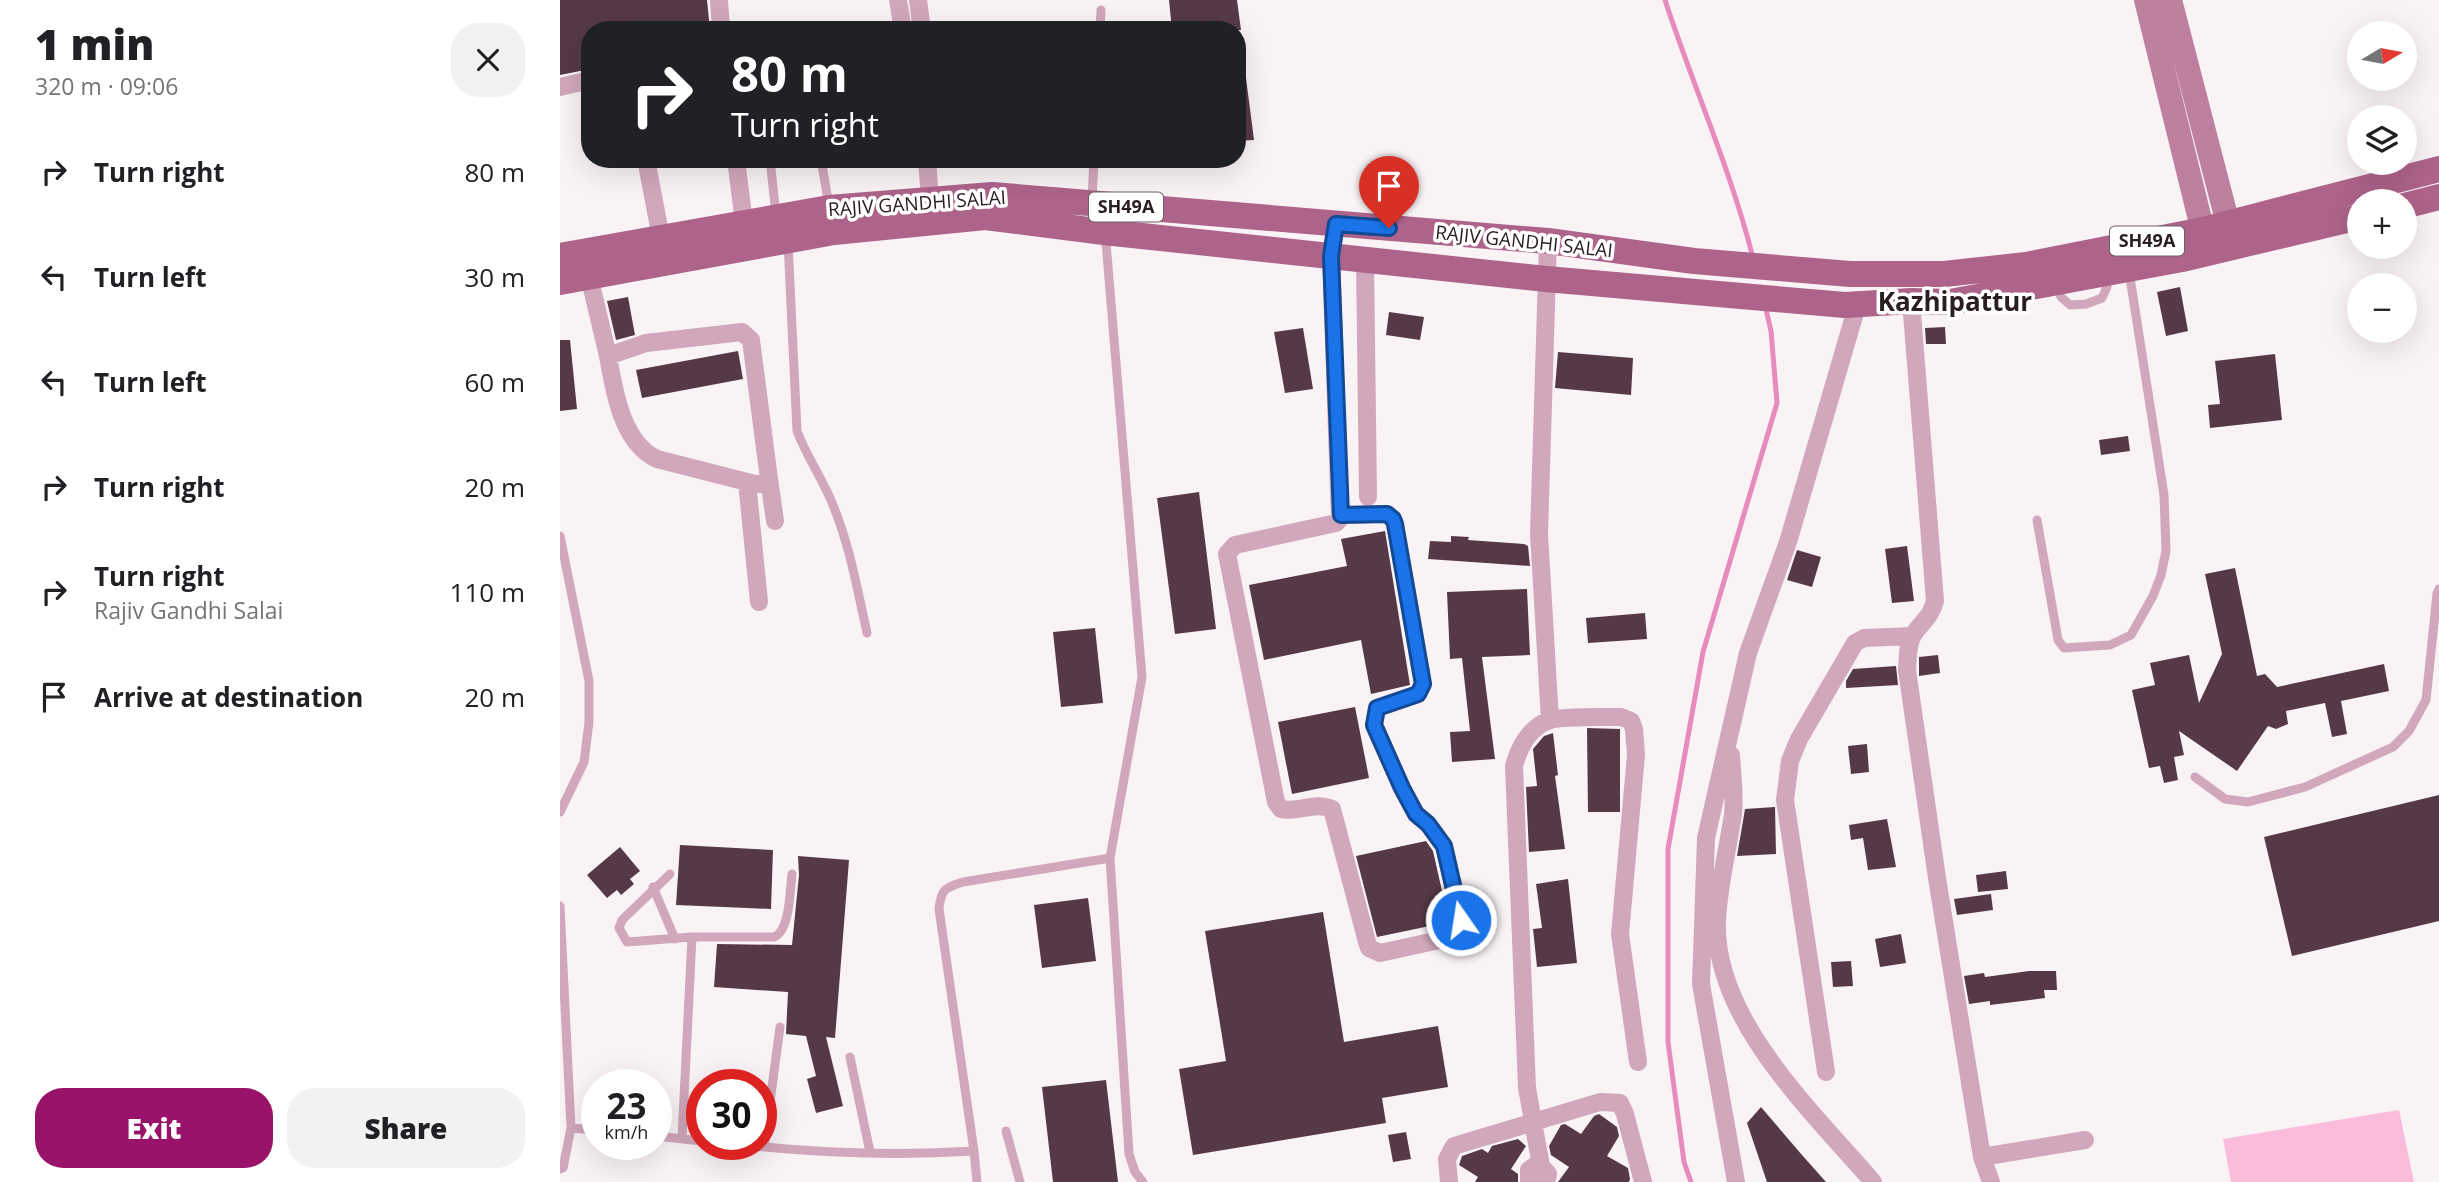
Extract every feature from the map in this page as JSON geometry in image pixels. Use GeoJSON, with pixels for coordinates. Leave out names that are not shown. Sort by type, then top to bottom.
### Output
{"type":"FeatureCollection","features":[{"type":"Feature","properties":{"kind":"main road","name":"RAJIV GANDHI SALAI"},"geometry":{"type":"LineString","coordinates":[[560,256],[744,223],[782,229],[834,232],[985,217],[1546,279],[1851,306],[1910,301],[1950,302],[2118,271],[2439,169]]}},
{"type":"Feature","properties":{"kind":"main road","name":"RAJIV GANDHI SALAI"},"geometry":{"type":"LineString","coordinates":[[560,282],[782,229],[829,208],[992,195],[1548,241],[1694,261],[1850,274],[1944,274],[2003,268],[2347,219]]}},
{"type":"Feature","properties":{"kind":"main road"},"geometry":{"type":"LineString","coordinates":[[2417,203],[2439,197]]}},
{"type":"Feature","properties":{"kind":"street"},"geometry":{"type":"LineString","coordinates":[[719,0],[720,21]]}},
{"type":"Feature","properties":{"kind":"street"},"geometry":{"type":"LineString","coordinates":[[898,0],[902,21]]}},
{"type":"Feature","properties":{"kind":"street"},"geometry":{"type":"LineString","coordinates":[[918,0],[921,21]]}},
{"type":"Feature","properties":{"kind":"street"},"geometry":{"type":"LineString","coordinates":[[2146,0],[2218,238]]}},
{"type":"Feature","properties":{"kind":"street"},"geometry":{"type":"LineString","coordinates":[[2170,0],[2218,238]]}},
{"type":"Feature","properties":{"kind":"street"},"geometry":{"type":"LineString","coordinates":[[560,87],[581,82]]}},
{"type":"Feature","properties":{"kind":"street"},"geometry":{"type":"LineString","coordinates":[[648,168],[661,238]]}},
{"type":"Feature","properties":{"kind":"street"},"geometry":{"type":"LineString","coordinates":[[737,168],[744,223]]}},
{"type":"Feature","properties":{"kind":"street"},"geometry":{"type":"LineString","coordinates":[[928,168],[930,200]]}},
{"type":"Feature","properties":{"kind":"street"},"geometry":{"type":"LineString","coordinates":[[1336,224],[1331,256],[1341,515],[1336,523],[1235,545],[1227,554],[1276,802],[1281,809],[1288,811],[1316,805],[1332,809],[1367,942],[1369,948],[1380,953],[1452,937],[1460,932],[1461,920],[1444,846],[1428,824],[1416,814],[1374,725],[1377,708],[1418,694],[1423,684],[1395,524],[1387,514],[1341,515]]}},
{"type":"Feature","properties":{"kind":"street"},"geometry":{"type":"LineString","coordinates":[[1548,241],[1539,534],[1550,720]]}},
{"type":"Feature","properties":{"kind":"street"},"geometry":{"type":"LineString","coordinates":[[1365,260],[1368,497]]}},
{"type":"Feature","properties":{"kind":"street"},"geometry":{"type":"LineString","coordinates":[[589,276],[624,418],[638,447],[657,459],[747,482],[763,484],[769,479]]}},
{"type":"Feature","properties":{"kind":"street"},"geometry":{"type":"LineString","coordinates":[[1910,301],[1935,601],[1931,615],[1912,636],[1907,670],[1982,1157],[1991,1182]]}},
{"type":"Feature","properties":{"kind":"street"},"geometry":{"type":"LineString","coordinates":[[1736,1182],[1701,984],[1706,838],[1748,653],[1788,542],[1851,306]]}},
{"type":"Feature","properties":{"kind":"street"},"geometry":{"type":"LineString","coordinates":[[608,356],[646,343],[742,332],[748,334],[751,340],[775,521]]}},
{"type":"Feature","properties":{"kind":"street"},"geometry":{"type":"LineString","coordinates":[[747,482],[758,602]]}},
{"type":"Feature","properties":{"kind":"street"},"geometry":{"type":"LineString","coordinates":[[1826,1072],[1785,800],[1786,778],[1799,739],[1856,643],[1864,638],[1912,636]]}},
{"type":"Feature","properties":{"kind":"street"},"geometry":{"type":"LineString","coordinates":[[1537,1175],[1529,1125],[1514,766],[1517,753],[1528,736],[1550,720],[1621,717],[1631,721],[1634,729],[1636,755],[1620,934],[1638,1062]]}},
{"type":"Feature","properties":{"kind":"street"},"geometry":{"type":"LineString","coordinates":[[1730,738],[1733,811],[1717,918],[1722,959],[1733,996],[1751,1032],[1771,1062],[1873,1182]]}},
{"type":"Feature","properties":{"kind":"street"},"geometry":{"type":"LineString","coordinates":[[1449,1182],[1447,1159],[1454,1146],[1600,1102],[1620,1103],[1643,1182]]}},
{"type":"Feature","properties":{"kind":"street"},"geometry":{"type":"LineString","coordinates":[[1982,1157],[2085,1140]]}},
{"type":"Feature","properties":{"kind":"lane"},"geometry":{"type":"LineString","coordinates":[[1100,21],[1101,10]]}},
{"type":"Feature","properties":{"kind":"lane"},"geometry":{"type":"LineString","coordinates":[[772,168],[782,229],[797,431],[806,454],[830,496],[841,527],[867,633]]}},
{"type":"Feature","properties":{"kind":"lane"},"geometry":{"type":"LineString","coordinates":[[822,168],[829,208]]}},
{"type":"Feature","properties":{"kind":"lane"},"geometry":{"type":"LineString","coordinates":[[1095,168],[1104,232],[1142,677],[1110,858],[1129,1154],[1135,1172],[1143,1182]]}},
{"type":"Feature","properties":{"kind":"lane"},"geometry":{"type":"LineString","coordinates":[[2037,520],[2058,640],[2064,648],[2110,645],[2131,635],[2153,596],[2161,575],[2166,551],[2164,495],[2118,271]]}},
{"type":"Feature","properties":{"kind":"lane"},"geometry":{"type":"LineString","coordinates":[[560,536],[589,681],[589,722],[584,762],[560,813]]}},
{"type":"Feature","properties":{"kind":"lane"},"geometry":{"type":"LineString","coordinates":[[2195,778],[2225,799],[2248,802],[2305,787],[2393,747],[2409,731],[2426,700],[2439,589]]}},
{"type":"Feature","properties":{"kind":"lane"},"geometry":{"type":"LineString","coordinates":[[977,1182],[939,909],[940,896],[946,887],[963,882],[1110,858]]}},
{"type":"Feature","properties":{"kind":"lane"},"geometry":{"type":"LineString","coordinates":[[670,874],[653,887],[622,920],[619,928],[626,942],[779,935],[785,927],[792,874]]}},
{"type":"Feature","properties":{"kind":"lane"},"geometry":{"type":"LineString","coordinates":[[653,887],[675,939]]}},
{"type":"Feature","properties":{"kind":"lane"},"geometry":{"type":"LineString","coordinates":[[560,906],[571,1128],[563,1168],[560,1168]]}},
{"type":"Feature","properties":{"kind":"lane"},"geometry":{"type":"LineString","coordinates":[[682,1138],[692,937]]}},
{"type":"Feature","properties":{"kind":"lane"},"geometry":{"type":"LineString","coordinates":[[774,1069],[780,1027]]}},
{"type":"Feature","properties":{"kind":"lane"},"geometry":{"type":"LineString","coordinates":[[850,1057],[870,1152]]}},
{"type":"Feature","properties":{"kind":"lane"},"geometry":{"type":"LineString","coordinates":[[571,1128],[581,1129]]}},
{"type":"Feature","properties":{"kind":"lane"},"geometry":{"type":"LineString","coordinates":[[1006,1130],[1020,1182]]}},
{"type":"Feature","properties":{"kind":"lane"},"geometry":{"type":"LineString","coordinates":[[672,1137],[686,1139]]}},
{"type":"Feature","properties":{"kind":"lane"},"geometry":{"type":"LineString","coordinates":[[777,1148],[870,1152],[974,1151]]}},
{"type":"Feature","properties":{"kind":"shaded area"},"geometry":{"type":"Polygon","coordinates":[[[2399,1110],[2414,1182],[2231,1182],[2223,1139],[2399,1110]]]}},
{"type":"Feature","properties":{"kind":"building"},"geometry":{"type":"Polygon","coordinates":[[[560,0],[707,0],[709,21],[581,21],[581,71],[560,75],[560,0]]]}},
{"type":"Feature","properties":{"kind":"building"},"geometry":{"type":"Polygon","coordinates":[[[1169,0],[1237,0],[1240,21],[1171,21],[1169,0]]]}},
{"type":"Feature","properties":{"kind":"building"},"geometry":{"type":"Polygon","coordinates":[[[1246,78],[1254,140],[1246,140],[1246,78]]]}},
{"type":"Feature","properties":{"kind":"building"},"geometry":{"type":"Polygon","coordinates":[[[2180,287],[2188,331],[2166,336],[2157,292],[2180,287]]]}},
{"type":"Feature","properties":{"kind":"building"},"geometry":{"type":"Polygon","coordinates":[[[628,297],[635,335],[616,340],[607,301],[628,297]]]}},
{"type":"Feature","properties":{"kind":"building"},"geometry":{"type":"Polygon","coordinates":[[[1389,312],[1424,317],[1420,340],[1386,335],[1389,312]]]}},
{"type":"Feature","properties":{"kind":"building"},"geometry":{"type":"Polygon","coordinates":[[[1945,327],[1946,344],[1926,344],[1925,328],[1945,327]]]}},
{"type":"Feature","properties":{"kind":"building"},"geometry":{"type":"Polygon","coordinates":[[[1303,328],[1313,389],[1285,393],[1274,332],[1303,328]]]}},
{"type":"Feature","properties":{"kind":"building"},"geometry":{"type":"Polygon","coordinates":[[[560,340],[570,340],[577,409],[560,411],[560,340]]]}},
{"type":"Feature","properties":{"kind":"building"},"geometry":{"type":"Polygon","coordinates":[[[738,351],[743,379],[642,398],[636,370],[738,351]]]}},
{"type":"Feature","properties":{"kind":"building"},"geometry":{"type":"Polygon","coordinates":[[[1558,352],[1633,358],[1631,395],[1555,388],[1558,352]]]}},
{"type":"Feature","properties":{"kind":"building"},"geometry":{"type":"Polygon","coordinates":[[[2275,354],[2282,420],[2210,428],[2208,405],[2220,404],[2215,361],[2275,354]]]}},
{"type":"Feature","properties":{"kind":"building"},"geometry":{"type":"Polygon","coordinates":[[[2128,436],[2130,451],[2101,455],[2099,440],[2128,436]]]}},
{"type":"Feature","properties":{"kind":"building"},"geometry":{"type":"Polygon","coordinates":[[[1199,492],[1216,629],[1175,634],[1157,498],[1199,492]]]}},
{"type":"Feature","properties":{"kind":"building"},"geometry":{"type":"Polygon","coordinates":[[[1385,531],[1410,685],[1371,694],[1361,640],[1264,660],[1249,585],[1347,566],[1341,539],[1385,531]]]}},
{"type":"Feature","properties":{"kind":"building"},"geometry":{"type":"Polygon","coordinates":[[[1451,536],[1469,537],[1468,540],[1524,544],[1528,546],[1530,566],[1428,559],[1430,541],[1451,542],[1451,536]]]}},
{"type":"Feature","properties":{"kind":"building"},"geometry":{"type":"Polygon","coordinates":[[[1907,546],[1914,601],[1892,603],[1885,549],[1907,546]]]}},
{"type":"Feature","properties":{"kind":"building"},"geometry":{"type":"Polygon","coordinates":[[[1797,550],[1821,557],[1812,587],[1787,580],[1797,550]]]}},
{"type":"Feature","properties":{"kind":"building"},"geometry":{"type":"Polygon","coordinates":[[[2235,568],[2257,676],[2265,674],[2277,687],[2384,664],[2389,691],[2341,701],[2347,734],[2332,737],[2325,703],[2286,711],[2288,724],[2276,729],[2268,726],[2237,771],[2179,731],[2184,755],[2174,757],[2178,780],[2164,783],[2160,766],[2149,768],[2132,690],[2155,685],[2150,663],[2189,655],[2199,703],[2222,654],[2205,574],[2235,568]]]}},
{"type":"Feature","properties":{"kind":"building"},"geometry":{"type":"Polygon","coordinates":[[[1527,589],[1530,655],[1482,657],[1495,759],[1452,762],[1450,732],[1470,731],[1462,658],[1450,659],[1447,592],[1527,589]]]}},
{"type":"Feature","properties":{"kind":"building"},"geometry":{"type":"Polygon","coordinates":[[[1645,613],[1647,639],[1588,643],[1586,618],[1645,613]]]}},
{"type":"Feature","properties":{"kind":"building"},"geometry":{"type":"Polygon","coordinates":[[[1095,628],[1103,703],[1061,707],[1053,632],[1095,628]]]}},
{"type":"Feature","properties":{"kind":"building"},"geometry":{"type":"Polygon","coordinates":[[[1938,655],[1940,673],[1919,676],[1919,657],[1938,655]]]}},
{"type":"Feature","properties":{"kind":"building"},"geometry":{"type":"Polygon","coordinates":[[[1896,666],[1898,685],[1846,688],[1846,681],[1853,669],[1896,666]]]}},
{"type":"Feature","properties":{"kind":"building"},"geometry":{"type":"Polygon","coordinates":[[[1355,707],[1369,778],[1292,794],[1278,722],[1355,707]]]}},
{"type":"Feature","properties":{"kind":"building"},"geometry":{"type":"Polygon","coordinates":[[[1587,728],[1620,729],[1620,812],[1588,812],[1587,728]]]}},
{"type":"Feature","properties":{"kind":"building"},"geometry":{"type":"Polygon","coordinates":[[[1553,733],[1558,775],[1555,776],[1565,849],[1529,852],[1526,787],[1537,786],[1533,749],[1544,736],[1553,733]]]}},
{"type":"Feature","properties":{"kind":"building"},"geometry":{"type":"Polygon","coordinates":[[[1867,744],[1869,772],[1851,774],[1848,746],[1867,744]]]}},
{"type":"Feature","properties":{"kind":"building"},"geometry":{"type":"Polygon","coordinates":[[[2439,795],[2439,921],[2292,956],[2264,837],[2439,795]]]}},
{"type":"Feature","properties":{"kind":"building"},"geometry":{"type":"Polygon","coordinates":[[[1775,807],[1776,854],[1737,856],[1745,809],[1775,807]]]}},
{"type":"Feature","properties":{"kind":"building"},"geometry":{"type":"Polygon","coordinates":[[[1887,819],[1896,867],[1868,870],[1863,838],[1851,840],[1849,825],[1887,819]]]}},
{"type":"Feature","properties":{"kind":"building"},"geometry":{"type":"Polygon","coordinates":[[[1426,841],[1433,851],[1449,922],[1377,937],[1356,856],[1426,841]]]}},
{"type":"Feature","properties":{"kind":"building"},"geometry":{"type":"Polygon","coordinates":[[[680,845],[773,850],[771,909],[676,905],[680,845]]]}},
{"type":"Feature","properties":{"kind":"building"},"geometry":{"type":"Polygon","coordinates":[[[620,847],[640,871],[630,879],[634,884],[621,895],[617,890],[607,898],[587,875],[620,847]]]}},
{"type":"Feature","properties":{"kind":"building"},"geometry":{"type":"Polygon","coordinates":[[[798,856],[849,860],[835,1038],[826,1037],[843,1106],[816,1113],[807,1079],[816,1076],[806,1036],[786,1034],[788,992],[714,987],[717,944],[792,945],[799,875],[798,856]]]}},
{"type":"Feature","properties":{"kind":"building"},"geometry":{"type":"Polygon","coordinates":[[[2006,871],[2008,889],[1978,892],[1976,875],[2006,871]]]}},
{"type":"Feature","properties":{"kind":"building"},"geometry":{"type":"Polygon","coordinates":[[[1568,879],[1577,963],[1537,967],[1533,929],[1542,928],[1536,884],[1568,879]]]}},
{"type":"Feature","properties":{"kind":"building"},"geometry":{"type":"Polygon","coordinates":[[[1991,894],[1993,910],[1957,915],[1954,899],[1991,894]]]}},
{"type":"Feature","properties":{"kind":"building"},"geometry":{"type":"Polygon","coordinates":[[[1088,898],[1096,961],[1042,968],[1034,905],[1088,898]]]}},
{"type":"Feature","properties":{"kind":"building"},"geometry":{"type":"Polygon","coordinates":[[[1323,912],[1344,1042],[1438,1026],[1448,1087],[1382,1098],[1386,1123],[1193,1155],[1179,1069],[1226,1061],[1205,931],[1323,912]]]}},
{"type":"Feature","properties":{"kind":"building"},"geometry":{"type":"Polygon","coordinates":[[[1901,934],[1906,963],[1880,967],[1875,939],[1901,934]]]}},
{"type":"Feature","properties":{"kind":"building"},"geometry":{"type":"Polygon","coordinates":[[[1851,961],[1853,986],[1833,987],[1831,962],[1851,961]]]}},
{"type":"Feature","properties":{"kind":"building"},"geometry":{"type":"Polygon","coordinates":[[[2029,971],[2056,971],[2057,990],[2044,990],[2045,998],[1990,1005],[1990,1001],[1969,1004],[1964,976],[1984,973],[1985,977],[2029,971]]]}},
{"type":"Feature","properties":{"kind":"building"},"geometry":{"type":"Polygon","coordinates":[[[1106,1080],[1118,1182],[1053,1182],[1042,1087],[1106,1080]]]}},
{"type":"Feature","properties":{"kind":"building"},"geometry":{"type":"Polygon","coordinates":[[[1761,1107],[1826,1182],[1767,1182],[1747,1123],[1761,1107]]]}},
{"type":"Feature","properties":{"kind":"building"},"geometry":{"type":"Polygon","coordinates":[[[1599,1114],[1617,1127],[1619,1136],[1607,1156],[1628,1168],[1629,1182],[1558,1182],[1569,1167],[1551,1155],[1549,1146],[1561,1125],[1565,1124],[1581,1134],[1594,1116],[1599,1114]]]}},
{"type":"Feature","properties":{"kind":"building"},"geometry":{"type":"Polygon","coordinates":[[[1406,1132],[1411,1159],[1393,1162],[1388,1135],[1406,1132]]]}},
{"type":"Feature","properties":{"kind":"building"},"geometry":{"type":"Polygon","coordinates":[[[1518,1139],[1526,1146],[1511,1169],[1518,1174],[1518,1182],[1475,1182],[1478,1177],[1459,1165],[1462,1156],[1482,1149],[1488,1153],[1492,1146],[1518,1139]]]}},
{"type":"Feature","properties":{"kind":"waterway"},"geometry":{"type":"LineString","coordinates":[[1665,0],[1723,160],[1753,258]]}},
{"type":"Feature","properties":{"kind":"waterway"},"geometry":{"type":"LineString","coordinates":[[1691,1182],[1684,1162],[1668,1042],[1668,849],[1703,652],[1777,403],[1771,331],[1765,305]]}},
{"type":"Feature","properties":{"kind":"district","name":"Kazhipattur"},"geometry":{"type":"Point","coordinates":[1955,302]}},
{"type":"Feature","properties":{"kind":"route"},"geometry":{"type":"LineString","coordinates":[[1389,228],[1336,224],[1331,256],[1341,515],[1387,514],[1395,524],[1423,684],[1418,694],[1377,708],[1374,725],[1416,814],[1438,835],[1444,846],[1461,920]]}}]}
